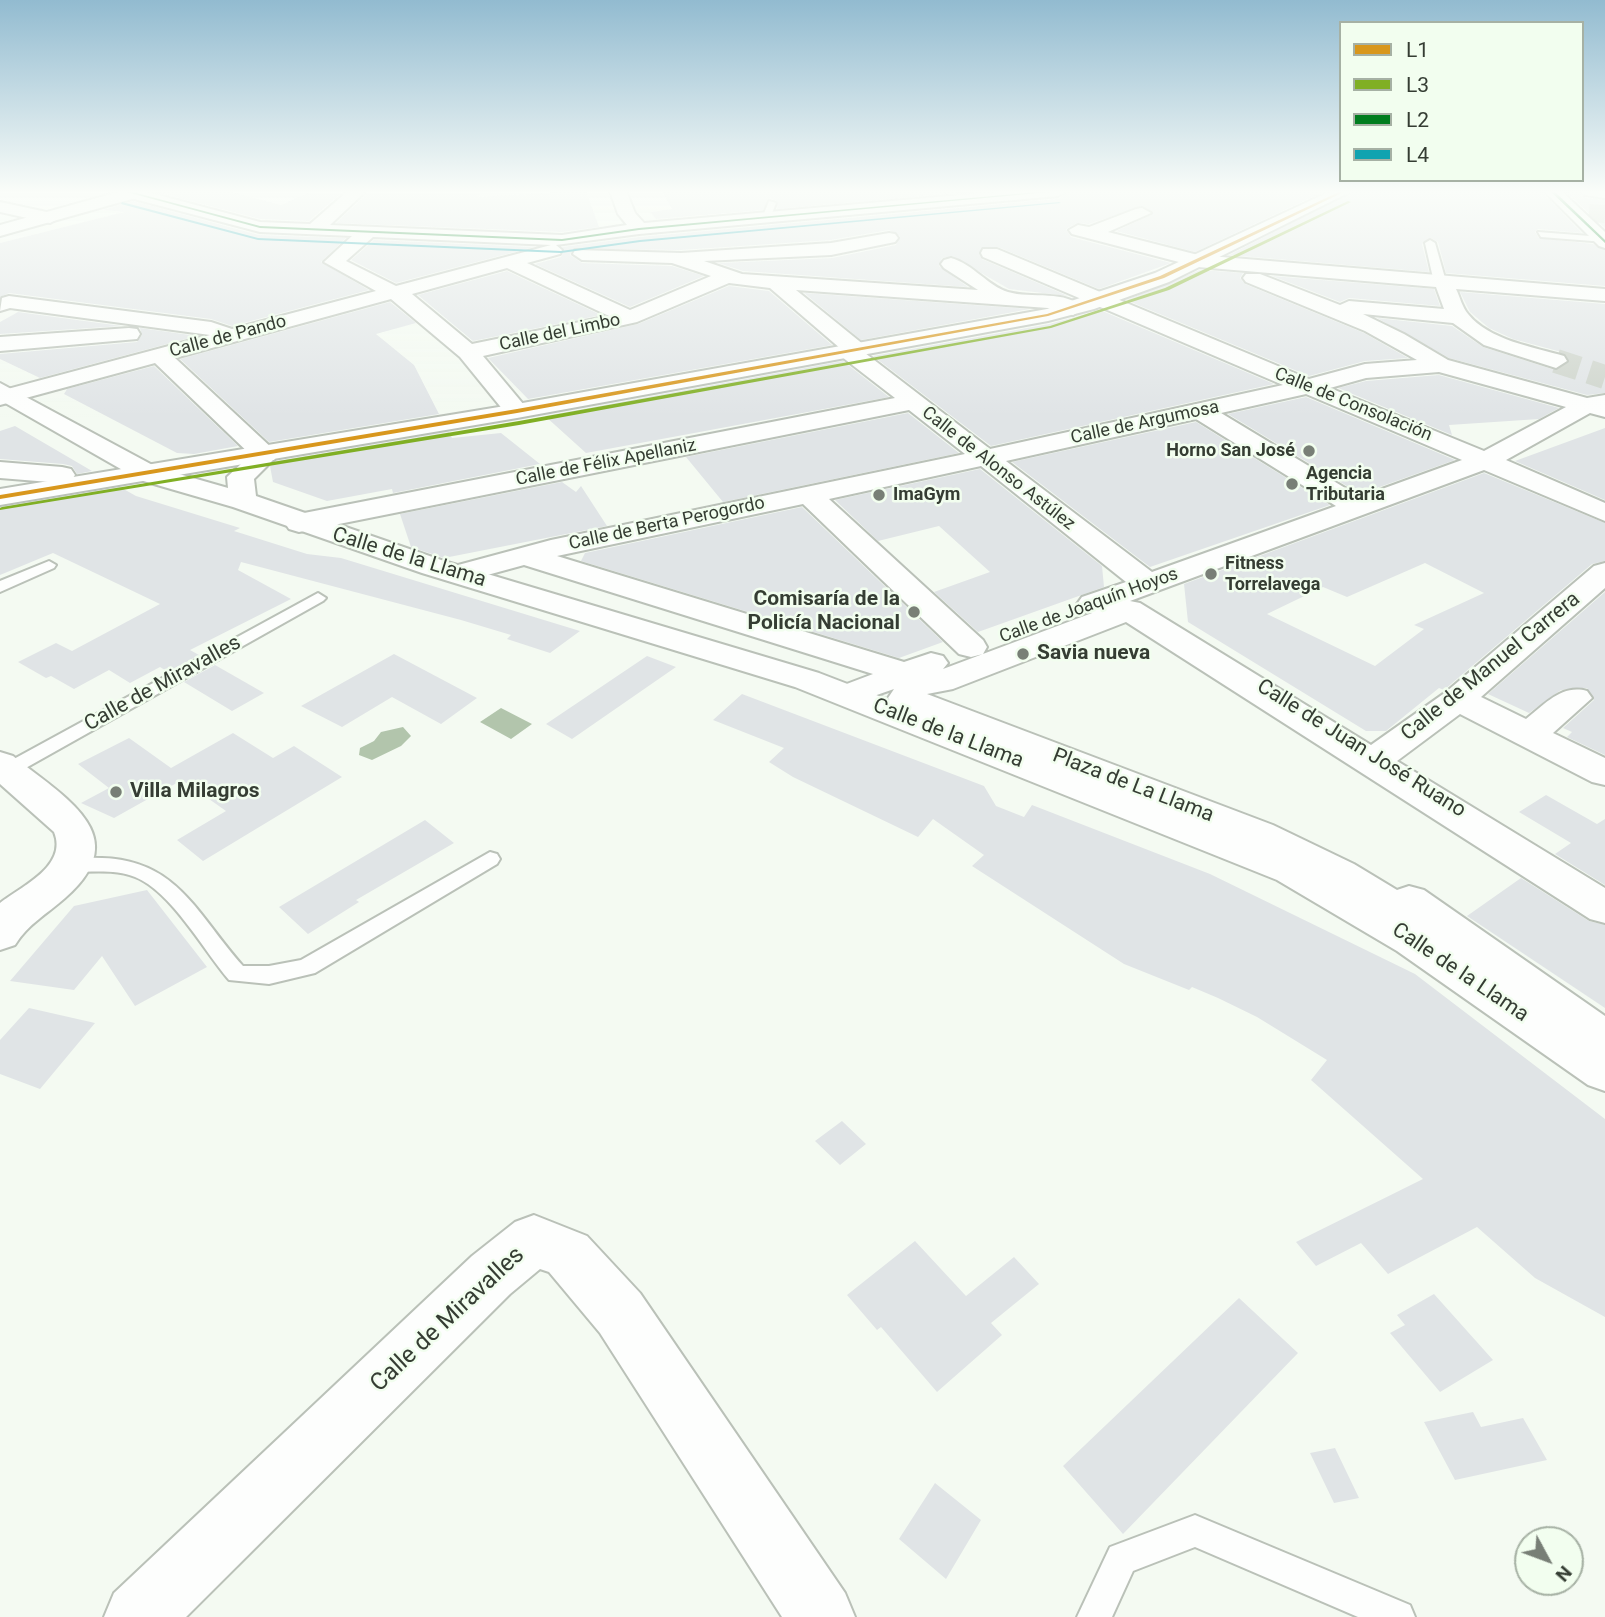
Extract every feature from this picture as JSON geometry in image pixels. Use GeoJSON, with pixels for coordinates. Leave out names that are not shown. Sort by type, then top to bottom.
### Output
{"type":"FeatureCollection","features":[{"type":"Feature","properties":{"kind":"main road"},"geometry":{"type":"LineString","coordinates":[[343,266],[394,293],[460,346],[517,411]]}},
{"type":"Feature","properties":{"kind":"main road","name":"Calle de Pando"},"geometry":{"type":"LineString","coordinates":[[4,394],[493,266]]}},
{"type":"Feature","properties":{"kind":"main road"},"geometry":{"type":"LineString","coordinates":[[520,266],[630,318]]}},
{"type":"Feature","properties":{"kind":"main road"},"geometry":{"type":"LineString","coordinates":[[563,286],[615,266]]}},
{"type":"Feature","properties":{"kind":"main road"},"geometry":{"type":"LineString","coordinates":[[701,266],[728,276],[777,284],[1050,302],[1073,309]]}},
{"type":"Feature","properties":{"kind":"main road"},"geometry":{"type":"LineString","coordinates":[[803,286],[816,266]]}},
{"type":"Feature","properties":{"kind":"main road"},"geometry":{"type":"LineString","coordinates":[[955,266],[1002,298]]}},
{"type":"Feature","properties":{"kind":"main road","name":"Calle de Consolación"},"geometry":{"type":"LineString","coordinates":[[1020,266],[1099,302],[1487,460],[1605,513]]}},
{"type":"Feature","properties":{"kind":"main road"},"geometry":{"type":"LineString","coordinates":[[0,470],[74,478],[149,474],[265,455],[853,351],[1073,309],[1099,302],[1185,266]]}},
{"type":"Feature","properties":{"kind":"main road"},"geometry":{"type":"LineString","coordinates":[[1239,266],[1248,276],[1417,348],[1440,365],[1599,405]]}},
{"type":"Feature","properties":{"kind":"main road"},"geometry":{"type":"LineString","coordinates":[[1255,266],[1605,295]]}},
{"type":"Feature","properties":{"kind":"main road","name":"Calle del Limbo"},"geometry":{"type":"LineString","coordinates":[[460,346],[630,318],[728,276]]}},
{"type":"Feature","properties":{"kind":"main road"},"geometry":{"type":"LineString","coordinates":[[1444,283],[1459,317]]}},
{"type":"Feature","properties":{"kind":"main road","name":"Calle de Alonso Astúlez"},"geometry":{"type":"LineString","coordinates":[[777,284],[913,402],[984,458],[1133,590]]}},
{"type":"Feature","properties":{"kind":"main road"},"geometry":{"type":"LineString","coordinates":[[937,294],[963,330]]}},
{"type":"Feature","properties":{"kind":"main road"},"geometry":{"type":"LineString","coordinates":[[4,304],[226,334]]}},
{"type":"Feature","properties":{"kind":"main road"},"geometry":{"type":"LineString","coordinates":[[1320,305],[1459,317],[1489,337],[1556,361]]}},
{"type":"Feature","properties":{"kind":"main road"},"geometry":{"type":"LineString","coordinates":[[0,344],[141,333],[226,334]]}},
{"type":"Feature","properties":{"kind":"main road"},"geometry":{"type":"LineString","coordinates":[[159,355],[265,455]]}},
{"type":"Feature","properties":{"kind":"main road","name":"Calle de Argumosa"},"geometry":{"type":"LineString","coordinates":[[984,458],[1307,387],[1365,371],[1440,365]]}},
{"type":"Feature","properties":{"kind":"main road"},"geometry":{"type":"LineString","coordinates":[[4,394],[149,474]]}},
{"type":"Feature","properties":{"kind":"main road","name":"Calle de Félix Apellaniz"},"geometry":{"type":"LineString","coordinates":[[299,523],[913,402]]}},
{"type":"Feature","properties":{"kind":"main road","name":"Calle de Joaquín Hoyos"},"geometry":{"type":"LineString","coordinates":[[848,695],[971,647],[1487,460],[1599,405]]}},
{"type":"Feature","properties":{"kind":"main road"},"geometry":{"type":"LineString","coordinates":[[1200,411],[1359,508]]}},
{"type":"Feature","properties":{"kind":"main road"},"geometry":{"type":"LineString","coordinates":[[0,497],[74,478],[104,447]]}},
{"type":"Feature","properties":{"kind":"main road"},"geometry":{"type":"LineString","coordinates":[[243,501],[240,477],[265,455]]}},
{"type":"Feature","properties":{"kind":"main road","name":"Calle de Berta Perogordo"},"geometry":{"type":"LineString","coordinates":[[458,574],[808,494],[984,458]]}},
{"type":"Feature","properties":{"kind":"main road","name":"Calle de la Llama"},"geometry":{"type":"LineString","coordinates":[[149,474],[243,501],[299,523],[458,574],[807,680],[1291,870],[1353,902],[1431,951],[1605,1071]]}},
{"type":"Feature","properties":{"kind":"main road"},"geometry":{"type":"LineString","coordinates":[[808,494],[971,647]]}},
{"type":"Feature","properties":{"kind":"main road"},"geometry":{"type":"LineString","coordinates":[[505,587],[528,557]]}},
{"type":"Feature","properties":{"kind":"main road","name":"Calle de la Llama"},"geometry":{"type":"LineString","coordinates":[[528,557],[905,673]]}},
{"type":"Feature","properties":{"kind":"main road","name":"Calle de Manuel Carrera"},"geometry":{"type":"LineString","coordinates":[[1375,759],[1458,699],[1605,572]]}},
{"type":"Feature","properties":{"kind":"main road","name":"Calle de Juan José Ruano"},"geometry":{"type":"LineString","coordinates":[[1133,590],[1375,759],[1605,902]]}},
{"type":"Feature","properties":{"kind":"main road","name":"Plaza de La Llama"},"geometry":{"type":"LineString","coordinates":[[1605,908],[1129,610],[942,682],[920,682],[905,698],[1259,835],[1340,874],[1394,908],[1409,901],[1605,1041]]}},
{"type":"Feature","properties":{"kind":"main road"},"geometry":{"type":"LineString","coordinates":[[1528,735],[1575,698]]}},
{"type":"Feature","properties":{"kind":"main road"},"geometry":{"type":"LineString","coordinates":[[1458,699],[1605,773]]}},
{"type":"Feature","properties":{"kind":"main road","name":"Calle de Miravalles"},"geometry":{"type":"LineString","coordinates":[[4,767],[71,825],[78,836],[78,850],[71,865]]}},
{"type":"Feature","properties":{"kind":"main road"},"geometry":{"type":"LineString","coordinates":[[3,925],[60,880],[71,865]]}},
{"type":"Feature","properties":{"kind":"main road","name":"Calle de Miravalles"},"geometry":{"type":"LineString","coordinates":[[138,1617],[491,1275],[534,1240],[568,1254],[620,1313],[821,1617]]}},
{"type":"Feature","properties":{"kind":"lane"},"geometry":{"type":"LineString","coordinates":[[1435,266],[1438,278],[1444,283]]}},
{"type":"Feature","properties":{"kind":"lane"},"geometry":{"type":"LineString","coordinates":[[0,587],[49,565]]}},
{"type":"Feature","properties":{"kind":"lane","name":"Calle de Miravalles"},"geometry":{"type":"LineString","coordinates":[[4,767],[318,598]]}},
{"type":"Feature","properties":{"kind":"lane"},"geometry":{"type":"LineString","coordinates":[[71,865],[101,864],[146,873],[175,899],[237,974],[269,975],[307,967],[490,859]]}},
{"type":"Feature","properties":{"kind":"lane"},"geometry":{"type":"LineString","coordinates":[[1094,1617],[1122,1559],[1195,1531],[1398,1617]]}},
{"type":"Feature","properties":{"kind":"shaded area"},"geometry":{"type":"Polygon","coordinates":[[[501,708],[532,724],[511,739],[480,722],[501,708]]]}},
{"type":"Feature","properties":{"kind":"shaded area"},"geometry":{"type":"Polygon","coordinates":[[[403,727],[411,736],[401,746],[372,760],[359,755],[360,748],[374,741],[381,732],[403,727]]]}},
{"type":"Feature","properties":{"kind":"building"},"geometry":{"type":"Polygon","coordinates":[[[0,266],[329,266],[369,290],[232,326],[211,319],[9,293],[0,297],[0,266]]]}},
{"type":"Feature","properties":{"kind":"building"},"geometry":{"type":"Polygon","coordinates":[[[364,266],[459,266],[396,283],[364,266]]]}},
{"type":"Feature","properties":{"kind":"building"},"geometry":{"type":"Polygon","coordinates":[[[540,266],[673,266],[704,276],[630,307],[540,266]]]}},
{"type":"Feature","properties":{"kind":"building"},"geometry":{"type":"Polygon","coordinates":[[[729,266],[940,266],[968,287],[743,271],[729,266]]]}},
{"type":"Feature","properties":{"kind":"building"},"geometry":{"type":"Polygon","coordinates":[[[970,266],[999,266],[1068,296],[1009,289],[970,266]]]}},
{"type":"Feature","properties":{"kind":"building"},"geometry":{"type":"Polygon","coordinates":[[[1045,266],[1161,266],[1099,289],[1045,266]]]}},
{"type":"Feature","properties":{"kind":"building"},"geometry":{"type":"Polygon","coordinates":[[[1364,266],[1428,266],[1429,272],[1364,266]]]}},
{"type":"Feature","properties":{"kind":"building"},"geometry":{"type":"Polygon","coordinates":[[[1444,266],[1605,266],[1605,286],[1446,273],[1444,266]]]}},
{"type":"Feature","properties":{"kind":"building"},"geometry":{"type":"Polygon","coordinates":[[[1200,270],[1243,273],[1240,278],[1245,284],[1364,333],[1408,358],[1365,361],[1309,376],[1126,300],[1200,270]]]}},
{"type":"Feature","properties":{"kind":"building"},"geometry":{"type":"Polygon","coordinates":[[[507,271],[601,315],[473,341],[418,295],[507,271]]]}},
{"type":"Feature","properties":{"kind":"building"},"geometry":{"type":"Polygon","coordinates":[[[1272,276],[1434,289],[1440,306],[1349,298],[1340,302],[1272,276]]]}},
{"type":"Feature","properties":{"kind":"building"},"geometry":{"type":"Polygon","coordinates":[[[729,286],[769,291],[832,345],[528,399],[488,358],[638,324],[729,286]]]}},
{"type":"Feature","properties":{"kind":"building"},"geometry":{"type":"Polygon","coordinates":[[[1460,292],[1605,304],[1605,393],[1587,395],[1449,358],[1377,318],[1452,326],[1483,347],[1555,370],[1570,362],[1565,353],[1513,339],[1489,328],[1470,312],[1460,292]]]}},
{"type":"Feature","properties":{"kind":"building"},"geometry":{"type":"Polygon","coordinates":[[[804,293],[1030,309],[861,340],[804,293]]]}},
{"type":"Feature","properties":{"kind":"building"},"geometry":{"type":"Polygon","coordinates":[[[390,302],[416,323],[376,334],[414,365],[439,414],[269,442],[180,359],[390,302]]]}},
{"type":"Feature","properties":{"kind":"building"},"geometry":{"type":"Polygon","coordinates":[[[1100,310],[1274,384],[991,446],[873,356],[1049,324],[1100,310]]]}},
{"type":"Feature","properties":{"kind":"building"},"geometry":{"type":"Polygon","coordinates":[[[18,312],[122,326],[0,334],[0,322],[18,312]]]}},
{"type":"Feature","properties":{"kind":"building"},"geometry":{"type":"Polygon","coordinates":[[[140,328],[197,336],[40,378],[0,359],[0,354],[137,342],[142,335],[140,328]]]}},
{"type":"Feature","properties":{"kind":"building"},"geometry":{"type":"Polygon","coordinates":[[[843,361],[889,397],[586,453],[545,416],[843,361]]]}},
{"type":"Feature","properties":{"kind":"building"},"geometry":{"type":"Polygon","coordinates":[[[154,366],[238,446],[194,454],[177,453],[64,394],[67,389],[154,366]]]}},
{"type":"Feature","properties":{"kind":"building"},"geometry":{"type":"Polygon","coordinates":[[[1439,375],[1559,408],[1539,419],[1449,425],[1452,435],[1338,388],[1366,381],[1439,375]]]}},
{"type":"Feature","properties":{"kind":"building"},"geometry":{"type":"Polygon","coordinates":[[[1306,397],[1455,460],[1360,494],[1228,414],[1306,397]]]}},
{"type":"Feature","properties":{"kind":"building"},"geometry":{"type":"Polygon","coordinates":[[[908,413],[959,453],[723,502],[686,457],[908,413]]]}},
{"type":"Feature","properties":{"kind":"building"},"geometry":{"type":"Polygon","coordinates":[[[1196,422],[1330,505],[1150,567],[1012,462],[1196,422]]]}},
{"type":"Feature","properties":{"kind":"building"},"geometry":{"type":"Polygon","coordinates":[[[15,426],[92,471],[77,474],[72,466],[63,464],[0,459],[0,431],[15,426]]]}},
{"type":"Feature","properties":{"kind":"building"},"geometry":{"type":"Polygon","coordinates":[[[1605,428],[1605,500],[1515,461],[1605,428]]]}},
{"type":"Feature","properties":{"kind":"building"},"geometry":{"type":"Polygon","coordinates":[[[449,432],[452,438],[501,433],[540,464],[393,493],[392,489],[327,501],[273,482],[270,466],[276,461],[449,432]]]}},
{"type":"Feature","properties":{"kind":"building"},"geometry":{"type":"Polygon","coordinates":[[[980,469],[1102,566],[1104,587],[978,632],[934,592],[990,572],[939,526],[878,541],[835,500],[980,469]]]}},
{"type":"Feature","properties":{"kind":"building"},"geometry":{"type":"Polygon","coordinates":[[[1484,473],[1605,523],[1605,561],[1592,564],[1444,690],[1439,688],[1386,731],[1366,731],[1188,622],[1184,584],[1484,473]],[[1425,563],[1347,597],[1323,587],[1267,614],[1375,666],[1424,629],[1414,625],[1484,593],[1425,563]]]}},
{"type":"Feature","properties":{"kind":"building"},"geometry":{"type":"Polygon","coordinates":[[[562,482],[576,492],[581,486],[607,526],[444,558],[411,547],[400,514],[562,482]]]}},
{"type":"Feature","properties":{"kind":"building"},"geometry":{"type":"Polygon","coordinates":[[[120,487],[136,496],[240,528],[234,531],[307,554],[341,558],[580,631],[550,653],[507,639],[511,635],[461,620],[241,562],[238,570],[291,599],[190,650],[199,655],[168,672],[160,667],[130,683],[109,670],[74,689],[51,676],[46,678],[18,662],[56,643],[72,651],[160,604],[53,553],[0,575],[0,507],[120,487]]]}},
{"type":"Feature","properties":{"kind":"building"},"geometry":{"type":"Polygon","coordinates":[[[802,507],[943,642],[899,658],[581,561],[585,553],[802,507]]]}},
{"type":"Feature","properties":{"kind":"building"},"geometry":{"type":"Polygon","coordinates":[[[1605,592],[1605,755],[1567,737],[1572,732],[1563,728],[1594,700],[1587,688],[1561,690],[1529,713],[1488,694],[1605,592]]]}},
{"type":"Feature","properties":{"kind":"building"},"geometry":{"type":"Polygon","coordinates":[[[394,654],[477,698],[441,724],[392,697],[342,727],[301,706],[394,654]]]}},
{"type":"Feature","properties":{"kind":"building"},"geometry":{"type":"Polygon","coordinates":[[[647,656],[676,667],[572,739],[546,724],[647,656]]]}},
{"type":"Feature","properties":{"kind":"building"},"geometry":{"type":"Polygon","coordinates":[[[215,665],[264,693],[232,711],[184,682],[215,665]]]}},
{"type":"Feature","properties":{"kind":"building"},"geometry":{"type":"Polygon","coordinates":[[[742,694],[984,786],[996,806],[1024,817],[1032,805],[1210,874],[1415,974],[1605,1119],[1605,1317],[1535,1278],[1477,1227],[1388,1274],[1361,1243],[1316,1266],[1296,1242],[1423,1179],[1311,1080],[1327,1060],[1257,1017],[1218,998],[1192,987],[1189,990],[1124,964],[972,866],[984,855],[933,819],[918,837],[793,777],[769,762],[784,748],[713,720],[742,694]]]}},
{"type":"Feature","properties":{"kind":"building"},"geometry":{"type":"Polygon","coordinates":[[[233,733],[273,758],[294,746],[342,777],[203,861],[177,840],[226,811],[182,780],[114,818],[81,803],[109,788],[78,764],[129,738],[171,768],[233,733]]]}},
{"type":"Feature","properties":{"kind":"building"},"geometry":{"type":"Polygon","coordinates":[[[1546,795],[1597,824],[1605,819],[1605,885],[1555,854],[1571,843],[1519,812],[1546,795]]]}},
{"type":"Feature","properties":{"kind":"building"},"geometry":{"type":"Polygon","coordinates":[[[425,820],[454,843],[356,900],[359,902],[308,934],[279,907],[425,820]]]}},
{"type":"Feature","properties":{"kind":"building"},"geometry":{"type":"Polygon","coordinates":[[[1521,878],[1589,921],[1605,925],[1605,1008],[1467,916],[1521,878]]]}},
{"type":"Feature","properties":{"kind":"building"},"geometry":{"type":"Polygon","coordinates":[[[147,890],[207,967],[135,1006],[102,956],[74,990],[10,981],[74,906],[147,890]]]}},
{"type":"Feature","properties":{"kind":"building"},"geometry":{"type":"Polygon","coordinates":[[[29,1008],[95,1023],[40,1089],[0,1074],[0,1040],[29,1008]]]}},
{"type":"Feature","properties":{"kind":"building"},"geometry":{"type":"Polygon","coordinates":[[[842,1121],[866,1144],[840,1165],[815,1141],[842,1121]]]}},
{"type":"Feature","properties":{"kind":"building"},"geometry":{"type":"Polygon","coordinates":[[[915,1241],[966,1296],[1014,1257],[1039,1284],[991,1323],[1002,1335],[937,1392],[881,1327],[877,1330],[847,1295],[915,1241]]]}},
{"type":"Feature","properties":{"kind":"building"},"geometry":{"type":"Polygon","coordinates":[[[1434,1294],[1493,1360],[1440,1392],[1390,1333],[1405,1325],[1397,1315],[1434,1294]]]}},
{"type":"Feature","properties":{"kind":"building"},"geometry":{"type":"Polygon","coordinates":[[[1239,1298],[1298,1353],[1123,1534],[1063,1466],[1239,1298]]]}},
{"type":"Feature","properties":{"kind":"building"},"geometry":{"type":"Polygon","coordinates":[[[1473,1412],[1481,1427],[1523,1418],[1547,1460],[1455,1480],[1424,1422],[1473,1412]]]}},
{"type":"Feature","properties":{"kind":"building"},"geometry":{"type":"Polygon","coordinates":[[[1335,1448],[1359,1498],[1334,1503],[1310,1453],[1335,1448]]]}},
{"type":"Feature","properties":{"kind":"building"},"geometry":{"type":"Polygon","coordinates":[[[935,1483],[981,1520],[946,1579],[899,1539],[935,1483]]]}},
{"type":"Feature","properties":{"kind":"tunnel"},"geometry":{"type":"LineString","coordinates":[[1556,361],[1605,377]]}},
{"type":"Feature","properties":{"kind":"transit line","name":"L1"},"geometry":{"type":"LineString","coordinates":[[0,497],[517,411],[1048,315],[1162,277],[1184,266]]}},
{"type":"Feature","properties":{"kind":"transit line","name":"L3"},"geometry":{"type":"LineString","coordinates":[[2,509],[519,423],[1051,327],[1167,289],[1214,266]]}},
{"type":"Feature","properties":{"kind":"place","name":"Horno San José"},"geometry":{"type":"Point","coordinates":[1309,451]}},
{"type":"Feature","properties":{"kind":"place","name":"Agencia Tributaria"},"geometry":{"type":"Point","coordinates":[1292,484]}},
{"type":"Feature","properties":{"kind":"place","name":"ImaGym"},"geometry":{"type":"Point","coordinates":[879,495]}},
{"type":"Feature","properties":{"kind":"place","name":"Fitness Torrelavega"},"geometry":{"type":"Point","coordinates":[1211,574]}},
{"type":"Feature","properties":{"kind":"place","name":"Comisaría de la Policía Nacional"},"geometry":{"type":"Point","coordinates":[914,612]}},
{"type":"Feature","properties":{"kind":"place","name":"Savia nueva"},"geometry":{"type":"Point","coordinates":[1023,654]}},
{"type":"Feature","properties":{"kind":"place","name":"Villa Milagros"},"geometry":{"type":"Point","coordinates":[116,792]}}]}
